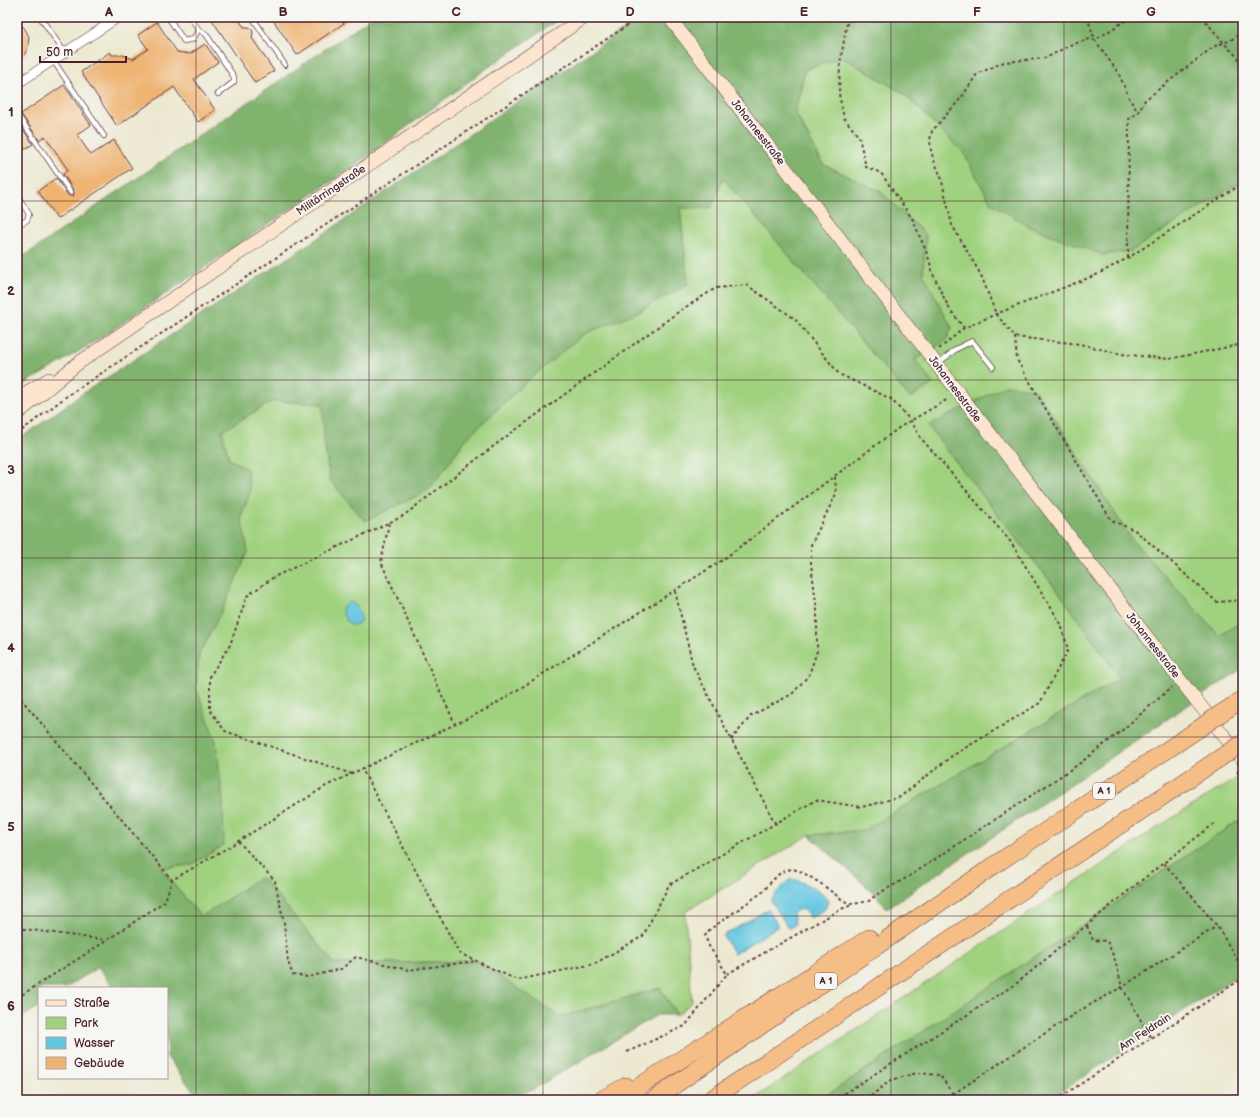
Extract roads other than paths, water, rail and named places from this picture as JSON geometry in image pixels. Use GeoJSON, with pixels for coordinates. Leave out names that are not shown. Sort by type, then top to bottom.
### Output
{"type":"FeatureCollection","features":[{"type":"Feature","properties":{"kind":"highway","name":"A 1"},"geometry":{"type":"LineString","coordinates":[[653,1100],[999,862],[1243,699]]}},
{"type":"Feature","properties":{"kind":"highway"},"geometry":{"type":"LineString","coordinates":[[710,1100],[1243,743]]}},
{"type":"Feature","properties":{"kind":"highway"},"geometry":{"type":"LineString","coordinates":[[618,1100],[986,862],[999,862]]}},
{"type":"Feature","properties":{"kind":"highway"},"geometry":{"type":"LineString","coordinates":[[600,1100],[650,1073],[675,1063]]}},
{"type":"Feature","properties":{"kind":"main road","name":"Militärringstraße"},"geometry":{"type":"LineString","coordinates":[[17,398],[77,364],[585,17]]}},
{"type":"Feature","properties":{"kind":"main road","name":"Johannesstraße"},"geometry":{"type":"LineString","coordinates":[[669,17],[676,23],[934,361],[1243,760]]}},
{"type":"Feature","properties":{"kind":"main road","name":"Militärringstraße"},"geometry":{"type":"LineString","coordinates":[[17,414],[77,364]]}},
{"type":"Feature","properties":{"kind":"street"},"geometry":{"type":"LineString","coordinates":[[17,84],[119,17]]}},
{"type":"Feature","properties":{"kind":"lane"},"geometry":{"type":"LineString","coordinates":[[40,17],[65,53]]}},
{"type":"Feature","properties":{"kind":"lane"},"geometry":{"type":"LineString","coordinates":[[168,17],[184,41],[194,39],[198,28]]}},
{"type":"Feature","properties":{"kind":"lane"},"geometry":{"type":"LineString","coordinates":[[190,17],[198,28],[206,34],[234,77],[234,82],[218,94]]}},
{"type":"Feature","properties":{"kind":"lane"},"geometry":{"type":"LineString","coordinates":[[252,17],[285,65]]}},
{"type":"Feature","properties":{"kind":"lane"},"geometry":{"type":"LineString","coordinates":[[53,60],[104,136]]}},
{"type":"Feature","properties":{"kind":"lane"},"geometry":{"type":"LineString","coordinates":[[17,114],[71,193]]}},
{"type":"Feature","properties":{"kind":"lane"},"geometry":{"type":"LineString","coordinates":[[17,195],[29,214],[27,220],[17,226]]}},
{"type":"Feature","properties":{"kind":"lane"},"geometry":{"type":"LineString","coordinates":[[934,361],[972,341],[993,367]]}},
{"type":"Feature","properties":{"kind":"water"},"geometry":{"type":"Polygon","coordinates":[[[350,602],[357,607],[359,611],[361,619],[358,624],[351,625],[347,622],[342,612],[343,606],[350,602]]]}},
{"type":"Feature","properties":{"kind":"water"},"geometry":{"type":"Polygon","coordinates":[[[789,880],[797,880],[810,886],[824,895],[828,902],[825,909],[810,918],[803,909],[793,913],[795,924],[789,929],[771,901],[777,892],[789,880]]]}},
{"type":"Feature","properties":{"kind":"water"},"geometry":{"type":"Polygon","coordinates":[[[768,909],[778,926],[734,954],[723,936],[768,909]]]}}]}
